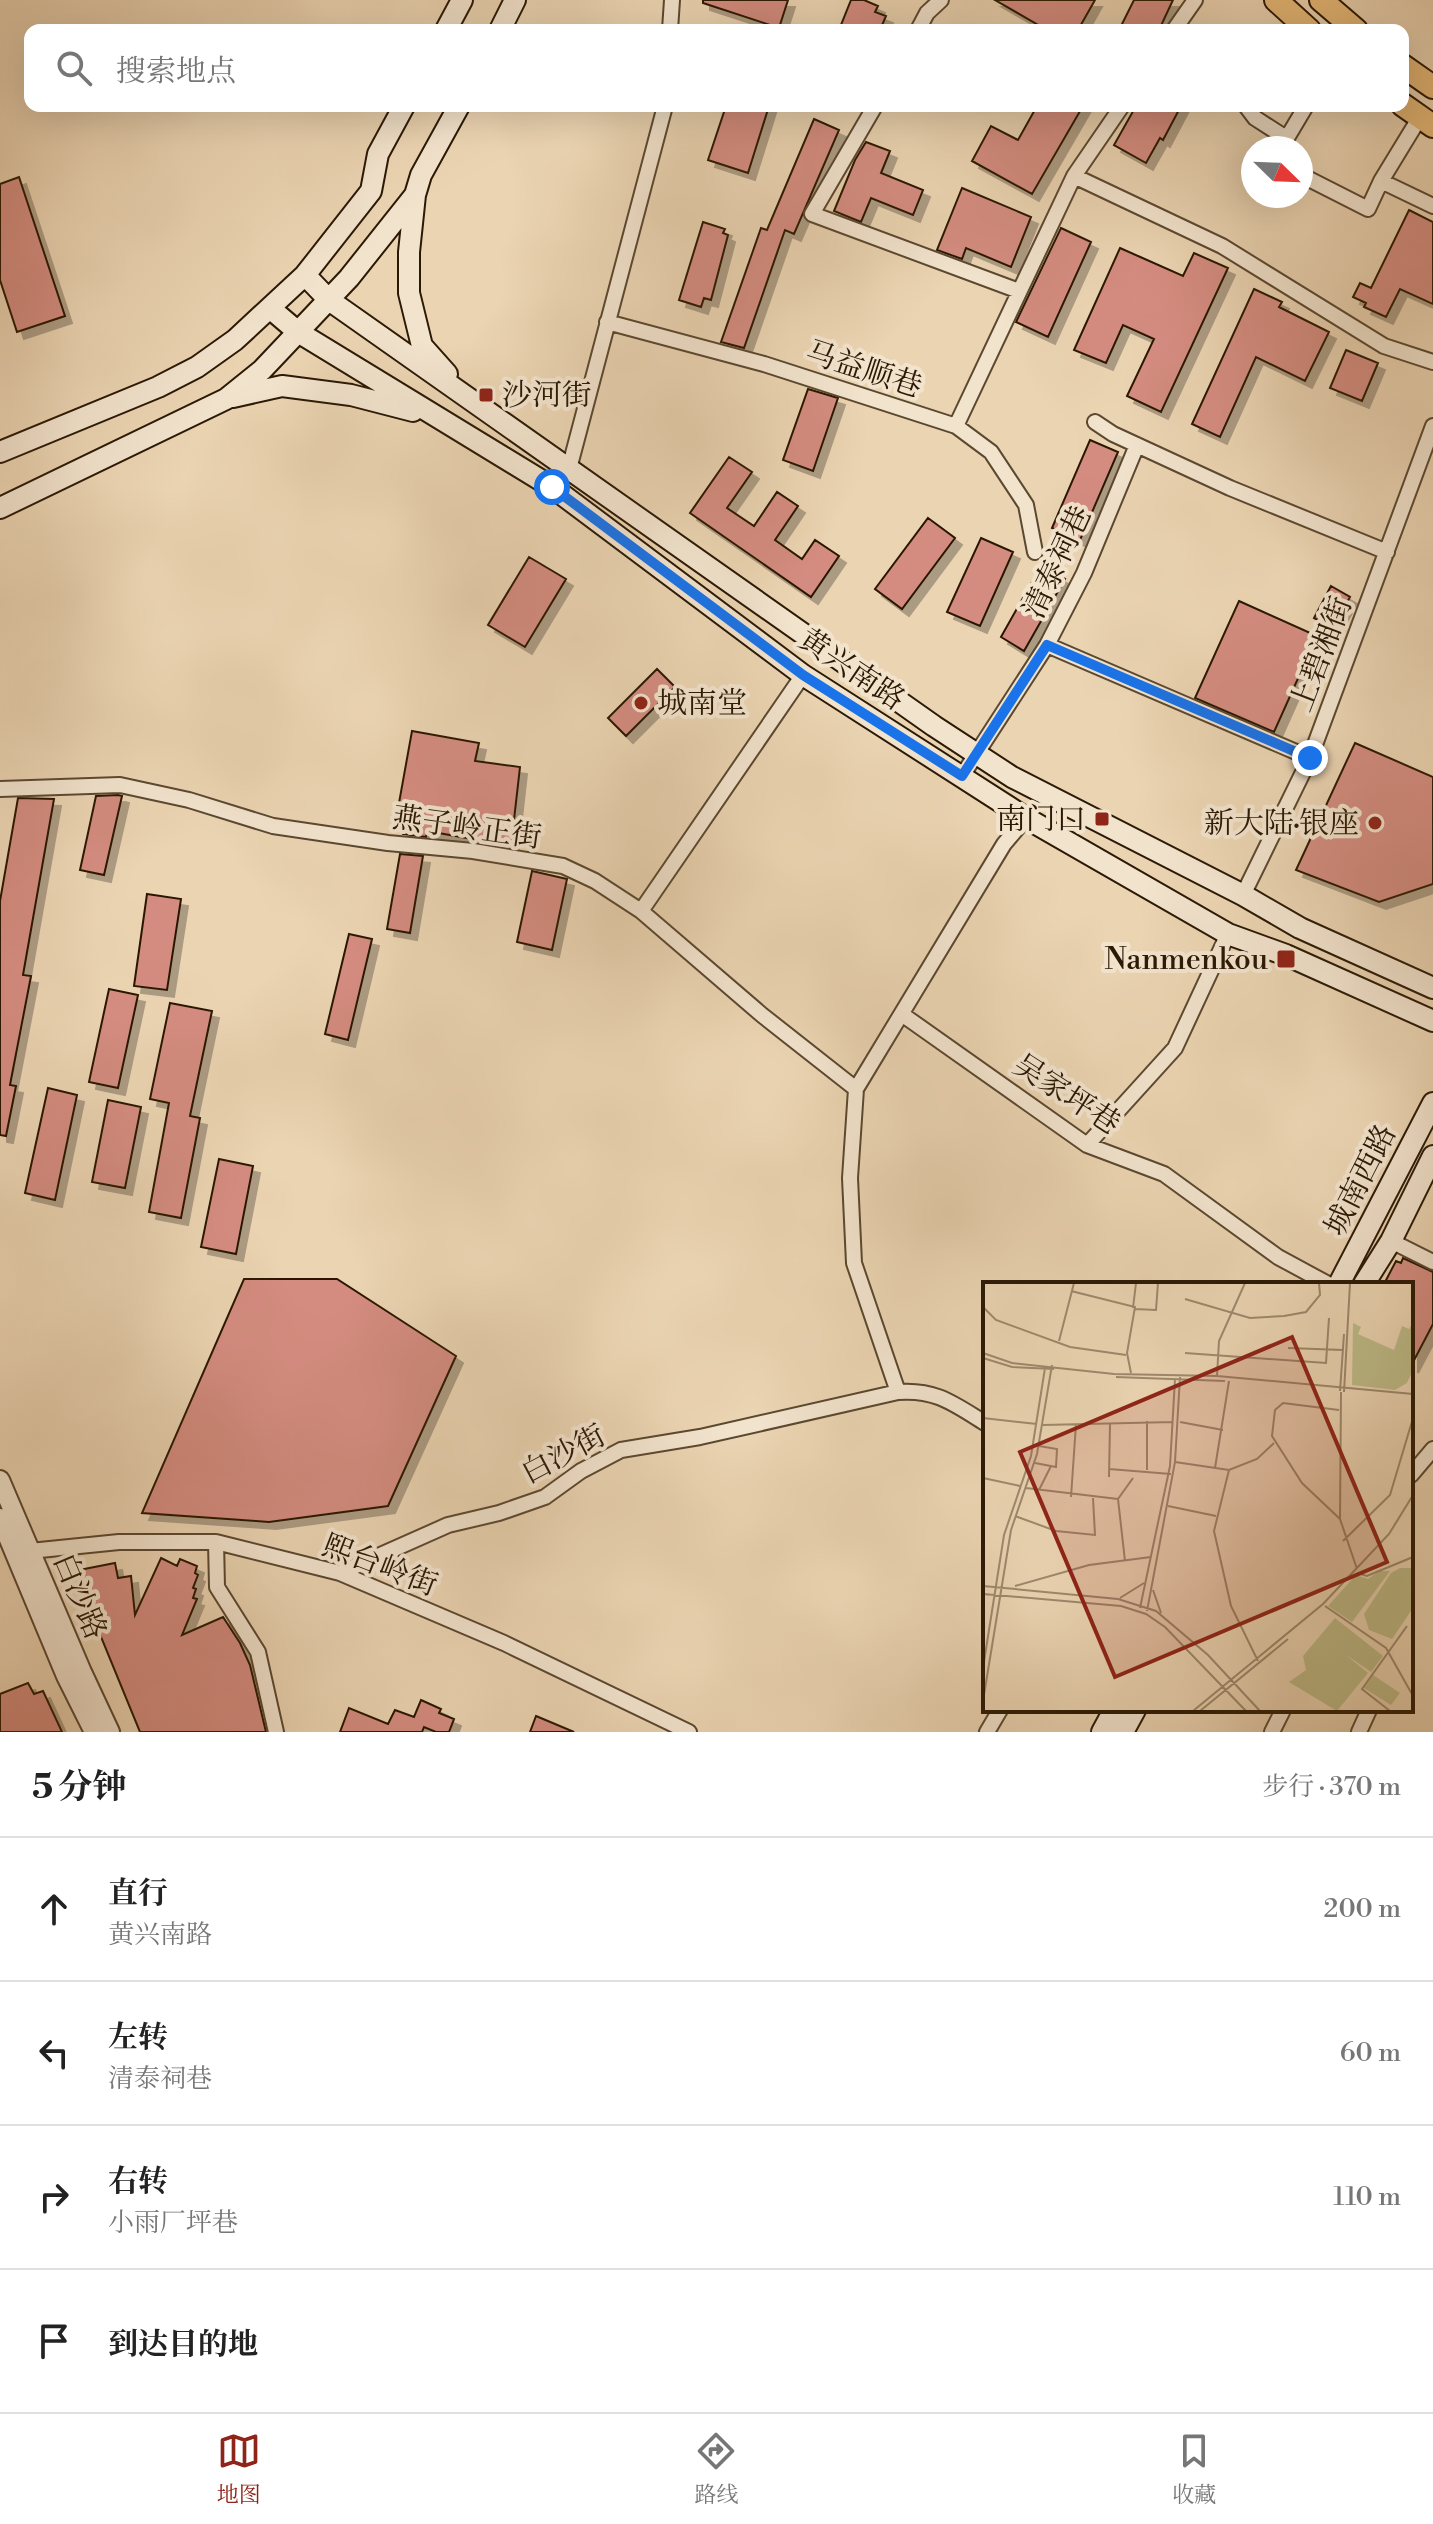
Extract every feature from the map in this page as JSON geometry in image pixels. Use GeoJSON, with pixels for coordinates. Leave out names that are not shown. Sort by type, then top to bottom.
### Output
{"type":"FeatureCollection","features":[{"type":"Feature","properties":{"kind":"main road"},"geometry":{"type":"LineString","coordinates":[[449,24],[462,0]]}},
{"type":"Feature","properties":{"kind":"main road"},"geometry":{"type":"LineString","coordinates":[[503,24],[515,0]]}},
{"type":"Feature","properties":{"kind":"main road"},"geometry":{"type":"LineString","coordinates":[[1276,0],[1302,24]]}},
{"type":"Feature","properties":{"kind":"main road"},"geometry":{"type":"LineString","coordinates":[[1321,0],[1349,24]]}},
{"type":"Feature","properties":{"kind":"main road"},"geometry":{"type":"LineString","coordinates":[[1409,70],[1433,87]]}},
{"type":"Feature","properties":{"kind":"main road"},"geometry":{"type":"LineString","coordinates":[[0,452],[158,387],[197,367],[271,309],[305,275],[371,191],[378,154],[401,112]]}},
{"type":"Feature","properties":{"kind":"main road"},"geometry":{"type":"LineString","coordinates":[[456,112],[421,175],[415,195],[409,252],[409,293],[422,346],[471,401]]}},
{"type":"Feature","properties":{"kind":"main road"},"geometry":{"type":"LineString","coordinates":[[226,399],[262,370],[329,300],[415,195]]}},
{"type":"Feature","properties":{"kind":"main road","name":"黄兴南路"},"geometry":{"type":"LineString","coordinates":[[305,275],[329,300],[471,401],[1012,777],[1243,895],[1300,928],[1429,985]]}},
{"type":"Feature","properties":{"kind":"main road","name":"黄兴南路"},"geometry":{"type":"LineString","coordinates":[[271,309],[298,332],[552,487],[803,675],[1026,818],[1228,934],[1286,955],[1433,1021]]}},
{"type":"Feature","properties":{"kind":"main road"},"geometry":{"type":"LineString","coordinates":[[0,508],[226,399],[282,386],[392,404],[448,422]]}},
{"type":"Feature","properties":{"kind":"main road"},"geometry":{"type":"LineString","coordinates":[[1407,1010],[1419,1019],[1433,1037]]}},
{"type":"Feature","properties":{"kind":"main road","name":"城南西路"},"geometry":{"type":"LineString","coordinates":[[1340,1282],[1433,1103]]}},
{"type":"Feature","properties":{"kind":"main road","name":"城南西路"},"geometry":{"type":"LineString","coordinates":[[1365,1282],[1391,1241],[1433,1156]]}},
{"type":"Feature","properties":{"kind":"main road"},"geometry":{"type":"LineString","coordinates":[[1102,1732],[1113,1712]]}},
{"type":"Feature","properties":{"kind":"main road"},"geometry":{"type":"LineString","coordinates":[[1123,1732],[1134,1712]]}},
{"type":"Feature","properties":{"kind":"street"},"geometry":{"type":"LineString","coordinates":[[670,24],[672,0]]}},
{"type":"Feature","properties":{"kind":"street"},"geometry":{"type":"LineString","coordinates":[[921,24],[927,13],[941,0]]}},
{"type":"Feature","properties":{"kind":"street"},"geometry":{"type":"LineString","coordinates":[[1178,24],[1195,0]]}},
{"type":"Feature","properties":{"kind":"street"},"geometry":{"type":"LineString","coordinates":[[569,469],[663,112]]}},
{"type":"Feature","properties":{"kind":"street"},"geometry":{"type":"LineString","coordinates":[[872,112],[812,214],[1019,291]]}},
{"type":"Feature","properties":{"kind":"street"},"geometry":{"type":"LineString","coordinates":[[956,426],[1074,176],[1118,112]]}},
{"type":"Feature","properties":{"kind":"street"},"geometry":{"type":"LineString","coordinates":[[1250,112],[1275,136]]}},
{"type":"Feature","properties":{"kind":"street"},"geometry":{"type":"LineString","coordinates":[[1287,136],[1302,112]]}},
{"type":"Feature","properties":{"kind":"street"},"geometry":{"type":"LineString","coordinates":[[1313,181],[1368,209],[1419,116]]}},
{"type":"Feature","properties":{"kind":"street"},"geometry":{"type":"LineString","coordinates":[[1074,176],[1222,246],[1384,346],[1433,362]]}},
{"type":"Feature","properties":{"kind":"street"},"geometry":{"type":"LineString","coordinates":[[1381,181],[1433,206]]}},
{"type":"Feature","properties":{"kind":"street","name":"马益顺巷"},"geometry":{"type":"LineString","coordinates":[[607,322],[764,364],[956,426],[991,452],[1026,505],[1035,552]]}},
{"type":"Feature","properties":{"kind":"street"},"geometry":{"type":"LineString","coordinates":[[1095,422],[1230,488],[1387,552]]}},
{"type":"Feature","properties":{"kind":"street","name":"上碧湘街"},"geometry":{"type":"LineString","coordinates":[[1243,895],[1310,758],[1433,426]]}},
{"type":"Feature","properties":{"kind":"street","name":"清泰祠巷"},"geometry":{"type":"LineString","coordinates":[[962,776],[1047,645],[1084,573],[1137,445]]}},
{"type":"Feature","properties":{"kind":"street"},"geometry":{"type":"LineString","coordinates":[[1047,645],[1310,758]]}},
{"type":"Feature","properties":{"kind":"street"},"geometry":{"type":"LineString","coordinates":[[641,911],[803,675]]}},
{"type":"Feature","properties":{"kind":"street","name":"燕子岭正街"},"geometry":{"type":"LineString","coordinates":[[0,789],[120,785],[189,800],[273,826],[388,843],[473,851],[563,866],[595,881],[641,911],[762,1015],[856,1089]]}},
{"type":"Feature","properties":{"kind":"street"},"geometry":{"type":"LineString","coordinates":[[898,1392],[854,1263],[850,1178],[856,1089],[1004,844],[1026,818]]}},
{"type":"Feature","properties":{"kind":"street"},"geometry":{"type":"LineString","coordinates":[[1087,1145],[1175,1048],[1228,934]]}},
{"type":"Feature","properties":{"kind":"street","name":"吴家坪巷"},"geometry":{"type":"LineString","coordinates":[[903,1015],[1087,1145],[1164,1174],[1278,1257],[1324,1282]]}},
{"type":"Feature","properties":{"kind":"street"},"geometry":{"type":"LineString","coordinates":[[1391,1241],[1433,1262]]}},
{"type":"Feature","properties":{"kind":"street","name":"白沙街"},"geometry":{"type":"LineString","coordinates":[[340,1573],[448,1525],[499,1513],[545,1497],[581,1471],[621,1450],[700,1437],[898,1392],[921,1390],[941,1396],[983,1422]]}},
{"type":"Feature","properties":{"kind":"street"},"geometry":{"type":"LineString","coordinates":[[1413,1473],[1433,1449]]}},
{"type":"Feature","properties":{"kind":"street","name":"白沙路"},"geometry":{"type":"LineString","coordinates":[[0,1480],[110,1732]]}},
{"type":"Feature","properties":{"kind":"street"},"geometry":{"type":"LineString","coordinates":[[0,1518],[5,1546],[94,1732]]}},
{"type":"Feature","properties":{"kind":"street","name":"熙台岭街"},"geometry":{"type":"LineString","coordinates":[[30,1551],[119,1542],[216,1542],[340,1573],[504,1643],[689,1732]]}},
{"type":"Feature","properties":{"kind":"street"},"geometry":{"type":"LineString","coordinates":[[216,1542],[217,1587],[258,1652],[276,1732]]}},
{"type":"Feature","properties":{"kind":"street"},"geometry":{"type":"LineString","coordinates":[[987,1732],[999,1712]]}},
{"type":"Feature","properties":{"kind":"street"},"geometry":{"type":"LineString","coordinates":[[1272,1732],[1282,1712]]}},
{"type":"Feature","properties":{"kind":"street"},"geometry":{"type":"LineString","coordinates":[[1359,1732],[1368,1712]]}},
{"type":"Feature","properties":{"kind":"building"},"geometry":{"type":"Polygon","coordinates":[[[703,0],[788,0],[780,24],[767,24],[703,3],[703,0]]]}},
{"type":"Feature","properties":{"kind":"building"},"geometry":{"type":"Polygon","coordinates":[[[851,0],[864,0],[878,6],[875,12],[886,16],[883,24],[841,24],[851,0]]]}},
{"type":"Feature","properties":{"kind":"building"},"geometry":{"type":"Polygon","coordinates":[[[995,0],[1095,0],[1081,24],[1037,24],[995,0]]]}},
{"type":"Feature","properties":{"kind":"building"},"geometry":{"type":"Polygon","coordinates":[[[1134,0],[1173,0],[1162,24],[1122,24],[1134,0]]]}},
{"type":"Feature","properties":{"kind":"building"},"geometry":{"type":"Polygon","coordinates":[[[724,112],[767,112],[748,173],[708,160],[724,112]]]}},
{"type":"Feature","properties":{"kind":"building"},"geometry":{"type":"Polygon","coordinates":[[[1034,112],[1080,112],[1032,194],[972,161],[991,126],[1018,140],[1034,112]]]}},
{"type":"Feature","properties":{"kind":"building"},"geometry":{"type":"Polygon","coordinates":[[[1133,112],[1178,112],[1146,163],[1114,145],[1133,112]]]}},
{"type":"Feature","properties":{"kind":"building"},"geometry":{"type":"Polygon","coordinates":[[[814,119],[839,130],[794,234],[785,230],[744,348],[721,342],[761,228],[767,230],[814,119]]]}},
{"type":"Feature","properties":{"kind":"building"},"geometry":{"type":"Polygon","coordinates":[[[866,142],[890,151],[881,173],[923,190],[913,215],[871,198],[861,222],[834,211],[855,160],[866,142]]]}},
{"type":"Feature","properties":{"kind":"building"},"geometry":{"type":"Polygon","coordinates":[[[19,177],[65,316],[17,332],[0,280],[0,184],[19,177]]]}},
{"type":"Feature","properties":{"kind":"building"},"geometry":{"type":"Polygon","coordinates":[[[962,188],[1031,217],[1011,267],[966,248],[962,259],[937,250],[962,188]]]}},
{"type":"Feature","properties":{"kind":"building"},"geometry":{"type":"Polygon","coordinates":[[[1409,210],[1433,222],[1433,304],[1400,289],[1386,317],[1364,307],[1366,303],[1353,297],[1360,283],[1371,288],[1409,210]]]}},
{"type":"Feature","properties":{"kind":"building"},"geometry":{"type":"Polygon","coordinates":[[[703,222],[725,229],[723,233],[728,235],[711,300],[704,298],[701,307],[679,300],[703,222]]]}},
{"type":"Feature","properties":{"kind":"building"},"geometry":{"type":"Polygon","coordinates":[[[1061,228],[1091,242],[1048,337],[1016,322],[1061,228]]]}},
{"type":"Feature","properties":{"kind":"building"},"geometry":{"type":"Polygon","coordinates":[[[1120,248],[1183,276],[1194,253],[1228,268],[1161,412],[1127,396],[1154,339],[1123,325],[1106,363],[1074,350],[1120,248]]]}},
{"type":"Feature","properties":{"kind":"building"},"geometry":{"type":"Polygon","coordinates":[[[1254,289],[1282,302],[1279,307],[1329,332],[1305,381],[1256,357],[1220,437],[1192,424],[1254,289]]]}},
{"type":"Feature","properties":{"kind":"building"},"geometry":{"type":"Polygon","coordinates":[[[1346,350],[1378,363],[1362,401],[1330,388],[1346,350]]]}},
{"type":"Feature","properties":{"kind":"building"},"geometry":{"type":"Polygon","coordinates":[[[808,389],[838,398],[813,471],[783,460],[808,389]]]}},
{"type":"Feature","properties":{"kind":"building"},"geometry":{"type":"Polygon","coordinates":[[[1090,440],[1118,452],[1080,540],[1052,528],[1090,440]]]}},
{"type":"Feature","properties":{"kind":"building"},"geometry":{"type":"Polygon","coordinates":[[[729,457],[752,472],[727,508],[754,526],[777,492],[798,506],[775,540],[802,559],[815,540],[839,556],[811,597],[690,513],[729,457]]]}},
{"type":"Feature","properties":{"kind":"building"},"geometry":{"type":"Polygon","coordinates":[[[928,518],[955,538],[902,609],[875,589],[928,518]]]}},
{"type":"Feature","properties":{"kind":"building"},"geometry":{"type":"Polygon","coordinates":[[[981,538],[1013,552],[980,626],[947,612],[981,538]]]}},
{"type":"Feature","properties":{"kind":"building"},"geometry":{"type":"Polygon","coordinates":[[[529,557],[566,579],[525,647],[488,625],[529,557]]]}},
{"type":"Feature","properties":{"kind":"building"},"geometry":{"type":"Polygon","coordinates":[[[1041,566],[1065,579],[1024,651],[1001,637],[1041,566]]]}},
{"type":"Feature","properties":{"kind":"building"},"geometry":{"type":"Polygon","coordinates":[[[1331,586],[1350,597],[1333,628],[1314,618],[1331,586]]]}},
{"type":"Feature","properties":{"kind":"building"},"geometry":{"type":"Polygon","coordinates":[[[1239,601],[1317,636],[1274,732],[1195,698],[1239,601]]]}},
{"type":"Feature","properties":{"kind":"building","name":"城南堂"},"geometry":{"type":"Polygon","coordinates":[[[657,669],[675,687],[626,736],[608,718],[657,669]]]}},
{"type":"Feature","properties":{"kind":"building"},"geometry":{"type":"Polygon","coordinates":[[[412,731],[479,743],[475,761],[520,767],[511,846],[427,831],[426,837],[403,834],[404,826],[395,825],[412,731]]]}},
{"type":"Feature","properties":{"kind":"building","name":"新大陆·银座"},"geometry":{"type":"Polygon","coordinates":[[[1355,743],[1433,777],[1433,884],[1379,902],[1296,870],[1355,743]]]}},
{"type":"Feature","properties":{"kind":"building"},"geometry":{"type":"Polygon","coordinates":[[[96,796],[122,796],[104,875],[80,870],[96,796]]]}},
{"type":"Feature","properties":{"kind":"building"},"geometry":{"type":"Polygon","coordinates":[[[18,798],[54,799],[23,975],[31,976],[10,1085],[16,1086],[6,1136],[0,1135],[0,901],[18,798]]]}},
{"type":"Feature","properties":{"kind":"building"},"geometry":{"type":"Polygon","coordinates":[[[400,854],[423,856],[410,933],[387,929],[400,854]]]}},
{"type":"Feature","properties":{"kind":"building"},"geometry":{"type":"Polygon","coordinates":[[[532,871],[567,879],[552,950],[517,942],[532,871]]]}},
{"type":"Feature","properties":{"kind":"building"},"geometry":{"type":"Polygon","coordinates":[[[147,894],[181,899],[167,990],[134,986],[147,894]]]}},
{"type":"Feature","properties":{"kind":"building"},"geometry":{"type":"Polygon","coordinates":[[[349,934],[372,939],[348,1040],[325,1034],[349,934]]]}},
{"type":"Feature","properties":{"kind":"building"},"geometry":{"type":"Polygon","coordinates":[[[109,989],[138,995],[118,1088],[89,1082],[109,989]]]}},
{"type":"Feature","properties":{"kind":"building"},"geometry":{"type":"Polygon","coordinates":[[[170,1003],[212,1011],[190,1116],[200,1118],[181,1218],[149,1212],[169,1103],[150,1099],[170,1003]]]}},
{"type":"Feature","properties":{"kind":"building"},"geometry":{"type":"Polygon","coordinates":[[[48,1088],[77,1095],[55,1200],[25,1193],[48,1088]]]}},
{"type":"Feature","properties":{"kind":"building"},"geometry":{"type":"Polygon","coordinates":[[[108,1100],[141,1107],[125,1188],[92,1182],[108,1100]]]}},
{"type":"Feature","properties":{"kind":"building"},"geometry":{"type":"Polygon","coordinates":[[[219,1159],[253,1166],[236,1254],[201,1247],[219,1159]]]}},
{"type":"Feature","properties":{"kind":"building"},"geometry":{"type":"Polygon","coordinates":[[[1403,1258],[1433,1272],[1433,1324],[1413,1362],[1413,1282],[1385,1282],[1396,1261],[1401,1263],[1403,1258]]]}},
{"type":"Feature","properties":{"kind":"building"},"geometry":{"type":"Polygon","coordinates":[[[244,1279],[337,1279],[456,1356],[388,1506],[269,1522],[142,1513],[244,1279]]]}},
{"type":"Feature","properties":{"kind":"building"},"geometry":{"type":"Polygon","coordinates":[[[161,1558],[177,1566],[180,1559],[197,1566],[193,1598],[197,1599],[182,1635],[223,1617],[250,1665],[266,1732],[140,1732],[74,1571],[115,1563],[118,1578],[131,1576],[135,1615],[161,1558]]]}},
{"type":"Feature","properties":{"kind":"building"},"geometry":{"type":"Polygon","coordinates":[[[28,1683],[34,1694],[43,1691],[62,1732],[0,1732],[0,1694],[28,1683]]]}},
{"type":"Feature","properties":{"kind":"building"},"geometry":{"type":"Polygon","coordinates":[[[421,1700],[454,1719],[449,1732],[436,1732],[424,1727],[422,1732],[340,1732],[349,1708],[388,1724],[395,1710],[414,1717],[421,1700]]]}},
{"type":"Feature","properties":{"kind":"building"},"geometry":{"type":"Polygon","coordinates":[[[536,1716],[574,1732],[530,1732],[536,1716]]]}},
{"type":"Feature","properties":{"kind":"place","name":"沙河街"},"geometry":{"type":"Point","coordinates":[486,395]}},
{"type":"Feature","properties":{"kind":"place","name":"城南堂"},"geometry":{"type":"Point","coordinates":[641,703]}},
{"type":"Feature","properties":{"kind":"place","name":"南门口"},"geometry":{"type":"Point","coordinates":[1102,819]}},
{"type":"Feature","properties":{"kind":"place","name":"新大陆·银座"},"geometry":{"type":"Point","coordinates":[1375,823]}},
{"type":"Feature","properties":{"kind":"place","name":"Nanmenkou"},"geometry":{"type":"Point","coordinates":[1286,959]}},
{"type":"Feature","properties":{"kind":"route"},"geometry":{"type":"LineString","coordinates":[[552,487],[803,675],[962,776],[1047,645],[1310,758]]}}]}
